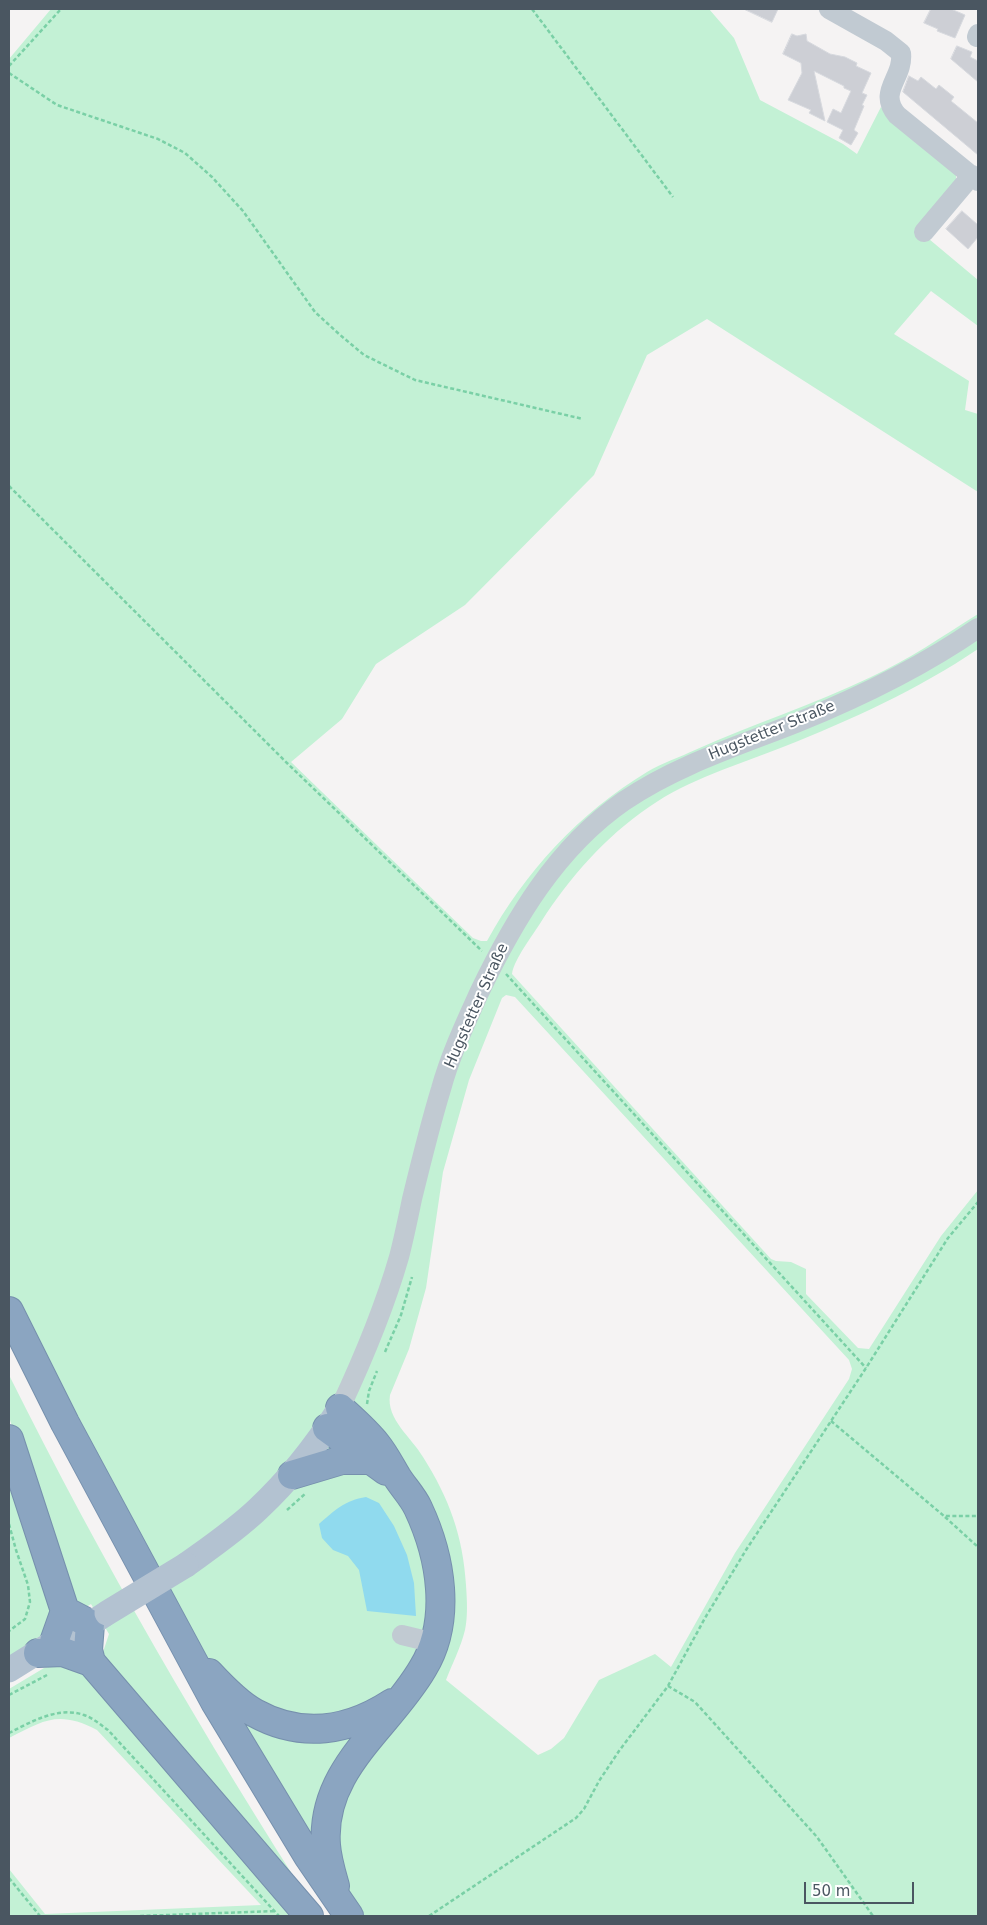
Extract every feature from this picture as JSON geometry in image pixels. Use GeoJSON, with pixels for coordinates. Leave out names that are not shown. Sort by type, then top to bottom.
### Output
{"type":"FeatureCollection","features":[{"type":"Feature","properties":{"kind":"highway"},"geometry":{"type":"LineString","coordinates":[[9,1311],[65,1423],[215,1702],[339,1911]]}},
{"type":"Feature","properties":{"kind":"highway"},"geometry":{"type":"LineString","coordinates":[[9,1353],[106,1538],[189,1689],[273,1828],[339,1911]]}},
{"type":"Feature","properties":{"kind":"highway"},"geometry":{"type":"LineString","coordinates":[[333,1418],[369,1460],[399,1480]]}},
{"type":"Feature","properties":{"kind":"highway"},"geometry":{"type":"LineString","coordinates":[[333,1418],[360,1426],[378,1447],[418,1507],[434,1552],[439,1577],[440,1602],[439,1624],[435,1643],[424,1667],[387,1719],[350,1760],[338,1781],[331,1800],[326,1831],[326,1846],[339,1911]]}},
{"type":"Feature","properties":{"kind":"highway"},"geometry":{"type":"LineString","coordinates":[[9,1439],[65,1611],[46,1647],[90,1662],[309,1916]]}},
{"type":"Feature","properties":{"kind":"highway"},"geometry":{"type":"LineString","coordinates":[[292,1474],[342,1460],[369,1460]]}},
{"type":"Feature","properties":{"kind":"highway"},"geometry":{"type":"LineString","coordinates":[[65,1611],[98,1618],[88,1650],[90,1662]]}},
{"type":"Feature","properties":{"kind":"highway"},"geometry":{"type":"LineString","coordinates":[[193,1660],[224,1689],[254,1713],[279,1724],[300,1728],[341,1727],[379,1712],[402,1697]]}},
{"type":"Feature","properties":{"kind":"main road","name":"Hugstetter Straße"},"geometry":{"type":"LineString","coordinates":[[9,1670],[186,1565],[244,1522],[292,1474],[333,1418]]}},
{"type":"Feature","properties":{"kind":"street"},"geometry":{"type":"LineString","coordinates":[[829,9],[886,40],[901,53],[902,59],[889,95],[891,108],[897,115],[975,178],[924,232]]}},
{"type":"Feature","properties":{"kind":"street","name":"Hugstetter Straße"},"geometry":{"type":"LineString","coordinates":[[333,1418],[360,1366],[385,1302],[400,1254],[426,1141],[442,1086],[463,1029],[494,962],[520,914],[557,864],[588,831],[622,802],[660,779],[710,756],[798,722],[882,686],[925,662],[978,628]]}},
{"type":"Feature","properties":{"kind":"street"},"geometry":{"type":"LineString","coordinates":[[402,1635],[435,1643]]}},
{"type":"Feature","properties":{"kind":"path"},"geometry":{"type":"LineString","coordinates":[[9,66],[61,9]]}},
{"type":"Feature","properties":{"kind":"path"},"geometry":{"type":"LineString","coordinates":[[532,9],[673,197]]}},
{"type":"Feature","properties":{"kind":"path"},"geometry":{"type":"LineString","coordinates":[[9,73],[57,105],[158,139],[185,153],[212,177],[243,211],[315,312],[364,355],[415,380],[583,419]]}},
{"type":"Feature","properties":{"kind":"path"},"geometry":{"type":"LineString","coordinates":[[9,486],[288,764],[494,962],[866,1368]]}},
{"type":"Feature","properties":{"kind":"path"},"geometry":{"type":"LineString","coordinates":[[429,1916],[576,1818],[584,1809],[599,1781],[619,1751],[668,1686],[705,1618],[746,1550],[866,1368],[948,1238],[978,1202]]}},
{"type":"Feature","properties":{"kind":"path"},"geometry":{"type":"LineString","coordinates":[[830,1421],[944,1516],[978,1547]]}},
{"type":"Feature","properties":{"kind":"path"},"geometry":{"type":"LineString","coordinates":[[944,1516],[978,1516]]}},
{"type":"Feature","properties":{"kind":"path"},"geometry":{"type":"LineString","coordinates":[[9,1524],[28,1585],[30,1602],[25,1619],[9,1631]]}},
{"type":"Feature","properties":{"kind":"path"},"geometry":{"type":"LineString","coordinates":[[668,1686],[696,1702],[817,1837],[873,1916]]}},
{"type":"Feature","properties":{"kind":"path"},"geometry":{"type":"LineString","coordinates":[[9,1733],[41,1717],[68,1713],[85,1716],[108,1730],[279,1916]]}},
{"type":"Feature","properties":{"kind":"path"},"geometry":{"type":"LineString","coordinates":[[9,1878],[40,1916]]}},
{"type":"Feature","properties":{"kind":"path"},"geometry":{"type":"LineString","coordinates":[[140,1916],[275,1911]]}},
{"type":"Feature","properties":{"kind":"green space"},"geometry":{"type":"Polygon","coordinates":[[[51,9],[709,9],[734,38],[760,100],[843,144],[857,154],[881,107],[956,172],[956,184],[917,229],[978,280],[978,326],[931,291],[894,334],[969,381],[965,410],[978,414],[978,492],[707,319],[647,355],[594,475],[465,605],[376,664],[342,719],[291,762],[473,938],[487,941],[518,891],[536,868],[577,825],[622,788],[665,763],[827,697],[885,670],[978,614],[978,649],[955,664],[907,691],[834,726],[680,788],[633,819],[589,859],[564,889],[524,947],[516,961],[512,974],[771,1259],[791,1262],[806,1269],[806,1294],[858,1348],[869,1349],[941,1236],[978,1190],[978,1916],[360,1916],[320,1859],[234,1718],[37,1353],[9,1295],[9,59],[51,9]],[[506,995],[502,998],[469,1080],[443,1172],[426,1288],[409,1349],[390,1395],[390,1404],[396,1420],[423,1457],[440,1487],[453,1518],[462,1550],[467,1608],[466,1625],[446,1680],[538,1755],[551,1749],[564,1738],[599,1680],[655,1654],[671,1667],[735,1553],[849,1379],[852,1369],[849,1360],[515,997],[506,995]]]}},
{"type":"Feature","properties":{"kind":"green space"},"geometry":{"type":"Polygon","coordinates":[[[9,1375],[117,1581],[235,1782],[317,1913],[96,1656],[103,1652],[109,1634],[91,1604],[83,1609],[65,1590],[9,1417],[9,1375]]]}},
{"type":"Feature","properties":{"kind":"green space"},"geometry":{"type":"Polygon","coordinates":[[[9,1458],[54,1606],[43,1637],[9,1660],[9,1458]]]}},
{"type":"Feature","properties":{"kind":"green space"},"geometry":{"type":"Polygon","coordinates":[[[61,1664],[78,1664],[299,1916],[9,1916],[9,1869],[45,1914],[261,1905],[97,1730],[72,1720],[62,1719],[42,1722],[9,1738],[9,1689],[44,1668],[61,1664]]]}},
{"type":"Feature","properties":{"kind":"water"},"geometry":{"type":"Polygon","coordinates":[[[366,1497],[379,1503],[394,1526],[407,1555],[414,1583],[416,1616],[367,1611],[359,1570],[348,1556],[333,1550],[322,1538],[319,1524],[346,1503],[366,1497]]]}},
{"type":"Feature","properties":{"kind":"building"},"geometry":{"type":"Polygon","coordinates":[[[744,9],[778,9],[772,22],[744,9]]]}},
{"type":"Feature","properties":{"kind":"building"},"geometry":{"type":"Polygon","coordinates":[[[931,9],[951,9],[965,15],[955,38],[937,31],[938,29],[924,23],[931,9]]]}},
{"type":"Feature","properties":{"kind":"building"},"geometry":{"type":"Polygon","coordinates":[[[792,34],[797,36],[806,34],[807,41],[830,54],[845,57],[857,63],[856,66],[871,73],[862,93],[867,95],[854,130],[858,133],[851,145],[839,138],[843,130],[827,122],[833,109],[841,113],[851,91],[844,88],[844,86],[814,71],[825,121],[809,113],[811,110],[788,100],[802,73],[801,63],[783,54],[792,34]]]}},
{"type":"Feature","properties":{"kind":"building"},"geometry":{"type":"Polygon","coordinates":[[[957,46],[972,52],[970,57],[978,61],[978,82],[951,59],[957,46]]]}},
{"type":"Feature","properties":{"kind":"building"},"geometry":{"type":"Polygon","coordinates":[[[909,76],[918,81],[921,77],[936,89],[939,85],[954,97],[951,101],[978,123],[978,155],[903,92],[909,76]]]}},
{"type":"Feature","properties":{"kind":"building"},"geometry":{"type":"Polygon","coordinates":[[[962,211],[978,225],[978,237],[968,249],[946,229],[962,211]]]}}]}
